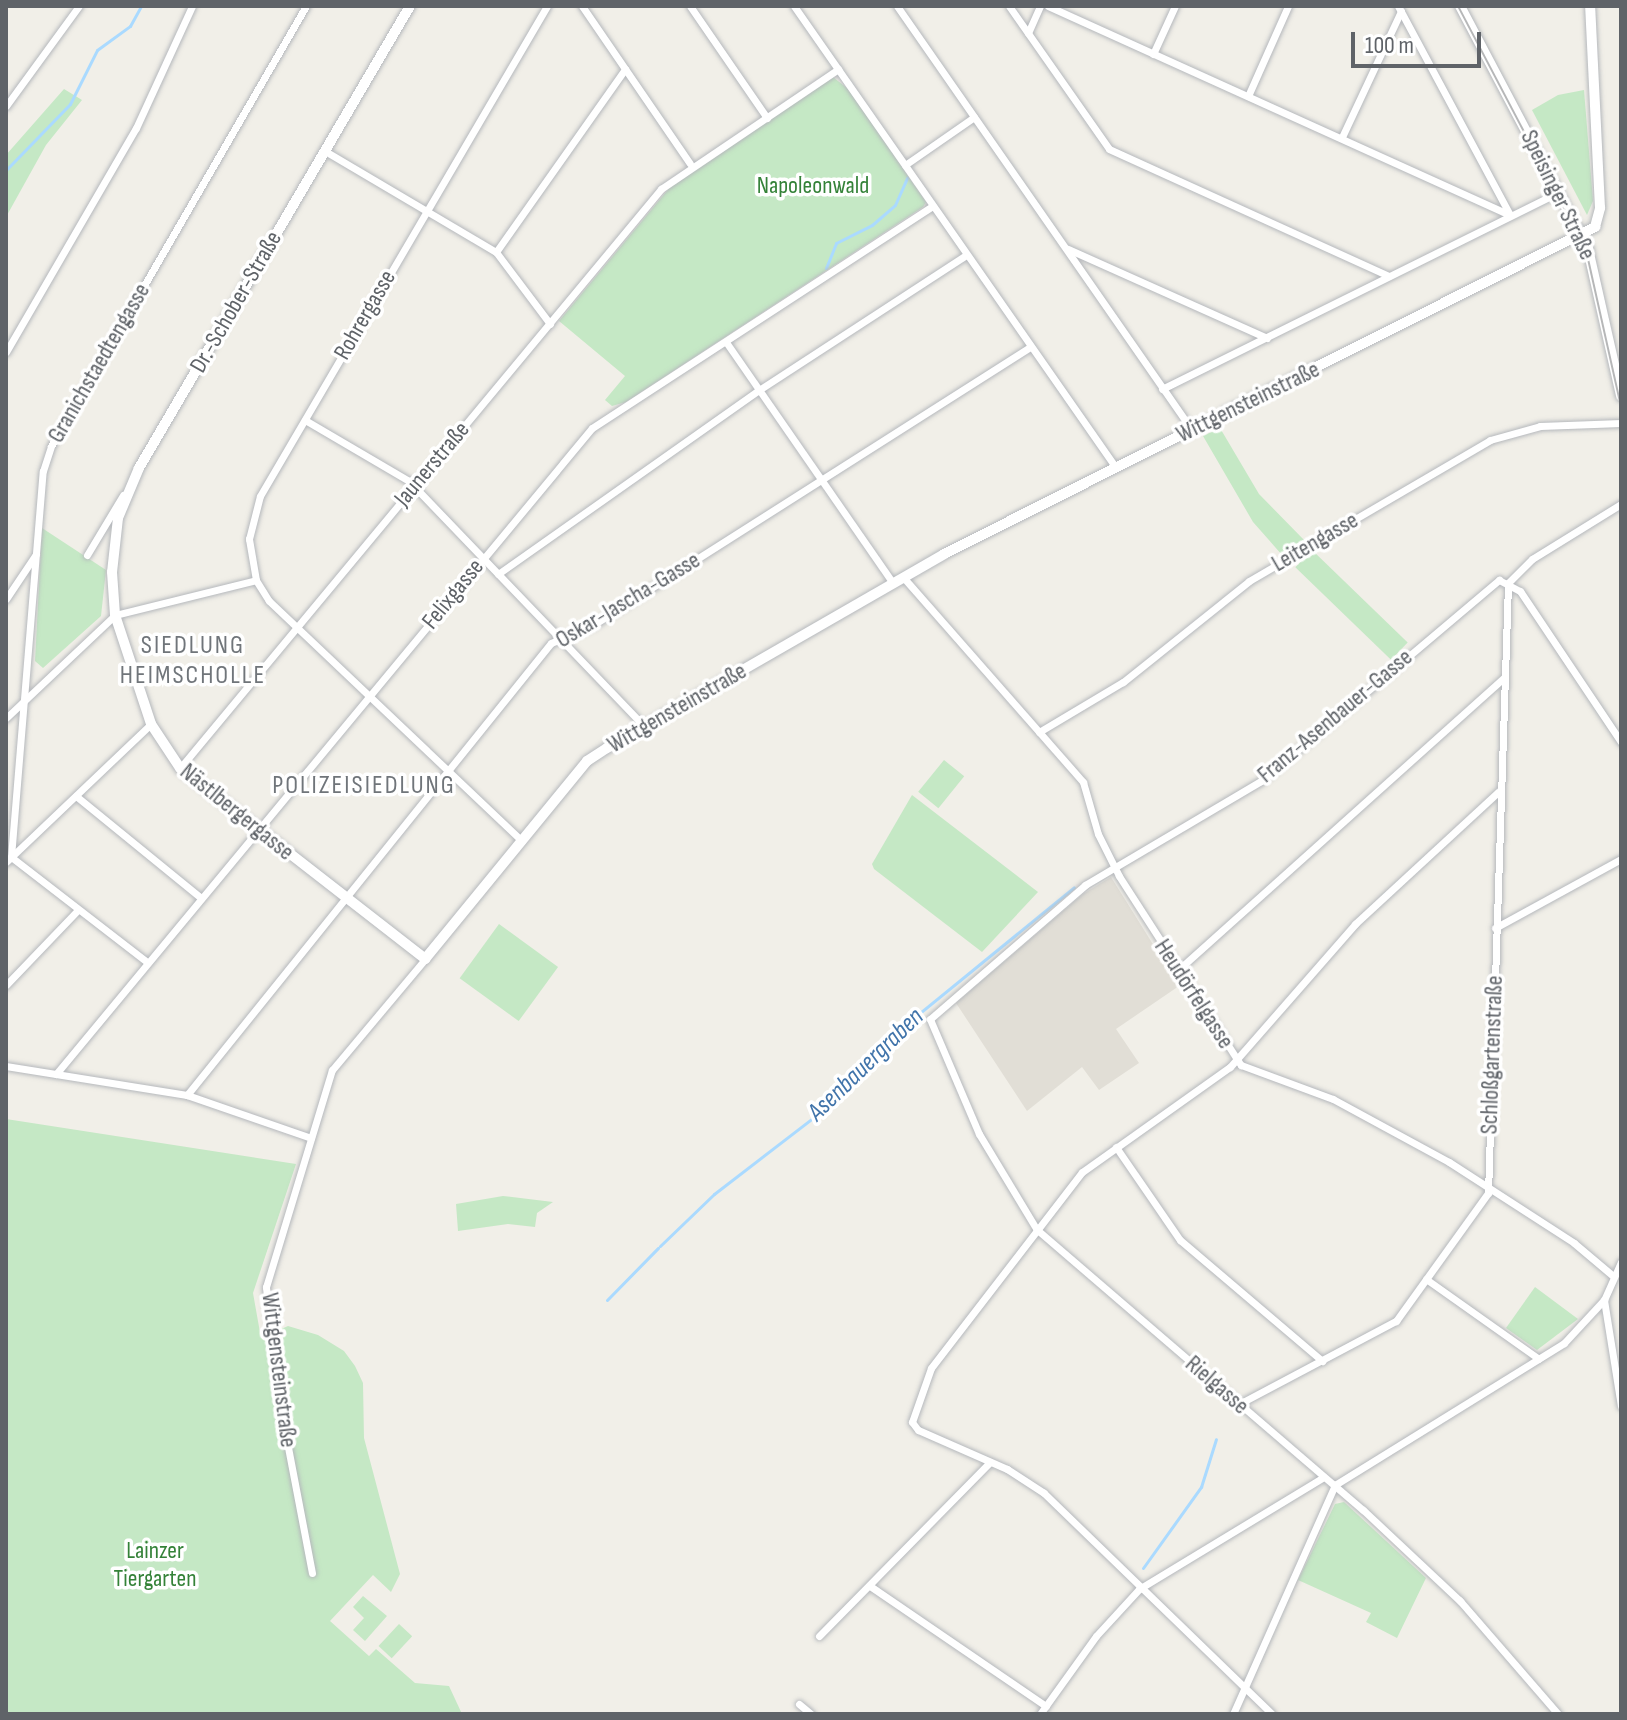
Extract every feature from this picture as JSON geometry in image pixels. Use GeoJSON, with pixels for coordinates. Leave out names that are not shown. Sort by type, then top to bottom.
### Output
{"type":"FeatureCollection","features":[{"type":"Feature","properties":{"kind":"street"},"geometry":{"type":"LineString","coordinates":[[6,106],[79,6]]}},
{"type":"Feature","properties":{"kind":"street"},"geometry":{"type":"LineString","coordinates":[[6,352],[136,128],[192,6]]}},
{"type":"Feature","properties":{"kind":"street","name":"Granichstaedtengasse"},"geometry":{"type":"LineString","coordinates":[[8,859],[43,471],[51,446],[306,6]]}},
{"type":"Feature","properties":{"kind":"street","name":"Dr.-Schober-Straße"},"geometry":{"type":"LineString","coordinates":[[115,615],[113,546],[118,518],[139,468],[410,6]]}},
{"type":"Feature","properties":{"kind":"street","name":"Rohrergasse"},"geometry":{"type":"LineString","coordinates":[[256,580],[249,560],[253,517],[425,209],[547,6]]}},
{"type":"Feature","properties":{"kind":"street"},"geometry":{"type":"LineString","coordinates":[[582,6],[690,164]]}},
{"type":"Feature","properties":{"kind":"street"},"geometry":{"type":"LineString","coordinates":[[690,6],[767,118]]}},
{"type":"Feature","properties":{"kind":"street"},"geometry":{"type":"LineString","coordinates":[[794,6],[1116,468]]}},
{"type":"Feature","properties":{"kind":"street"},"geometry":{"type":"LineString","coordinates":[[897,6],[1192,430]]}},
{"type":"Feature","properties":{"kind":"street"},"geometry":{"type":"LineString","coordinates":[[1009,6],[1109,149],[1389,276]]}},
{"type":"Feature","properties":{"kind":"street"},"geometry":{"type":"LineString","coordinates":[[1028,33],[1040,6]]}},
{"type":"Feature","properties":{"kind":"street"},"geometry":{"type":"LineString","coordinates":[[1048,6],[1510,215]]}},
{"type":"Feature","properties":{"kind":"street"},"geometry":{"type":"LineString","coordinates":[[1153,54],[1175,6]]}},
{"type":"Feature","properties":{"kind":"street"},"geometry":{"type":"LineString","coordinates":[[1248,96],[1288,6]]}},
{"type":"Feature","properties":{"kind":"street","name":"Speisinger Straße"},"geometry":{"type":"LineString","coordinates":[[1460,6],[1582,236],[1597,280],[1621,396]]}},
{"type":"Feature","properties":{"kind":"street","name":"Wittgensteinstraße"},"geometry":{"type":"LineString","coordinates":[[312,1573],[266,1298],[332,1070],[587,761],[903,577],[1582,236],[1599,219],[1590,6]]}},
{"type":"Feature","properties":{"kind":"street"},"geometry":{"type":"LineString","coordinates":[[1342,137],[1399,8]]}},
{"type":"Feature","properties":{"kind":"street"},"geometry":{"type":"LineString","coordinates":[[1399,8],[1510,215]]}},
{"type":"Feature","properties":{"kind":"street"},"geometry":{"type":"LineString","coordinates":[[496,252],[625,69]]}},
{"type":"Feature","properties":{"kind":"street","name":"Jaunerstraße"},"geometry":{"type":"LineString","coordinates":[[180,768],[661,189],[690,164],[711,157],[838,69]]}},
{"type":"Feature","properties":{"kind":"street"},"geometry":{"type":"LineString","coordinates":[[905,165],[974,117]]}},
{"type":"Feature","properties":{"kind":"street"},"geometry":{"type":"LineString","coordinates":[[325,151],[496,252],[550,324]]}},
{"type":"Feature","properties":{"kind":"street"},"geometry":{"type":"LineString","coordinates":[[1162,389],[1559,192]]}},
{"type":"Feature","properties":{"kind":"street","name":"Felixgasse"},"geometry":{"type":"LineString","coordinates":[[56,1074],[592,428],[932,206]]}},
{"type":"Feature","properties":{"kind":"street"},"geometry":{"type":"LineString","coordinates":[[1065,248],[1267,338]]}},
{"type":"Feature","properties":{"kind":"street"},"geometry":{"type":"LineString","coordinates":[[498,574],[759,390],[966,255]]}},
{"type":"Feature","properties":{"kind":"street"},"geometry":{"type":"LineString","coordinates":[[726,342],[893,583]]}},
{"type":"Feature","properties":{"kind":"street","name":"Oskar-Jascha-Gasse"},"geometry":{"type":"LineString","coordinates":[[187,1095],[551,643],[593,625],[1030,347]]}},
{"type":"Feature","properties":{"kind":"street"},"geometry":{"type":"LineString","coordinates":[[305,420],[413,486],[645,727]]}},
{"type":"Feature","properties":{"kind":"street","name":"Leitengasse"},"geometry":{"type":"LineString","coordinates":[[1039,732],[1123,682],[1249,581],[1490,440],[1540,426],[1621,423]]}},
{"type":"Feature","properties":{"kind":"street"},"geometry":{"type":"LineString","coordinates":[[87,555],[139,468]]}},
{"type":"Feature","properties":{"kind":"street","name":"Franz-Asenbauer-Gasse"},"geometry":{"type":"LineString","coordinates":[[930,1019],[1114,866],[1261,781],[1483,592],[1499,580],[1508,583],[1515,571],[1621,504]]}},
{"type":"Feature","properties":{"kind":"street"},"geometry":{"type":"LineString","coordinates":[[6,599],[38,553]]}},
{"type":"Feature","properties":{"kind":"street","name":"Heudörfelgasse"},"geometry":{"type":"LineString","coordinates":[[903,577],[1086,787],[1098,834],[1114,866],[1236,1059],[1263,1076],[1333,1099],[1488,1185],[1612,1275]]}},
{"type":"Feature","properties":{"kind":"street"},"geometry":{"type":"LineString","coordinates":[[6,718],[115,615],[256,580],[295,629],[522,841]]}},
{"type":"Feature","properties":{"kind":"street"},"geometry":{"type":"LineString","coordinates":[[1508,583],[1520,591],[1621,742]]}},
{"type":"Feature","properties":{"kind":"street","name":"Schloßgartenstraße"},"geometry":{"type":"LineString","coordinates":[[1239,1404],[1396,1321],[1488,1193],[1498,792],[1508,583]]}},
{"type":"Feature","properties":{"kind":"street","name":"Nästlbergergasse"},"geometry":{"type":"LineString","coordinates":[[115,615],[151,724],[180,768],[425,959]]}},
{"type":"Feature","properties":{"kind":"street"},"geometry":{"type":"LineString","coordinates":[[1178,970],[1503,678]]}},
{"type":"Feature","properties":{"kind":"street"},"geometry":{"type":"LineString","coordinates":[[147,962],[8,859],[151,724]]}},
{"type":"Feature","properties":{"kind":"street"},"geometry":{"type":"LineString","coordinates":[[1272,1714],[1139,1589],[1054,1501],[990,1462],[913,1426],[927,1374],[1082,1172],[1236,1059],[1355,924],[1498,792]]}},
{"type":"Feature","properties":{"kind":"street"},"geometry":{"type":"LineString","coordinates":[[76,796],[201,898]]}},
{"type":"Feature","properties":{"kind":"street"},"geometry":{"type":"LineString","coordinates":[[1495,928],[1621,859]]}},
{"type":"Feature","properties":{"kind":"street"},"geometry":{"type":"LineString","coordinates":[[6,985],[78,910]]}},
{"type":"Feature","properties":{"kind":"street","name":"Rielgasse"},"geometry":{"type":"LineString","coordinates":[[930,1019],[979,1134],[1037,1230],[1335,1485],[1460,1601],[1558,1714]]}},
{"type":"Feature","properties":{"kind":"street"},"geometry":{"type":"LineString","coordinates":[[6,1066],[187,1095],[311,1138]]}},
{"type":"Feature","properties":{"kind":"street"},"geometry":{"type":"LineString","coordinates":[[1116,1147],[1180,1240],[1322,1361]]}},
{"type":"Feature","properties":{"kind":"street"},"geometry":{"type":"LineString","coordinates":[[1233,1714],[1246,1692],[1248,1674],[1335,1485],[1575,1334],[1604,1300],[1612,1275],[1621,1262]]}},
{"type":"Feature","properties":{"kind":"street"},"geometry":{"type":"LineString","coordinates":[[1426,1279],[1539,1359]]}},
{"type":"Feature","properties":{"kind":"street"},"geometry":{"type":"LineString","coordinates":[[1604,1300],[1621,1406]]}},
{"type":"Feature","properties":{"kind":"street"},"geometry":{"type":"LineString","coordinates":[[819,1636],[990,1462]]}},
{"type":"Feature","properties":{"kind":"street"},"geometry":{"type":"LineString","coordinates":[[1040,1714],[1139,1589],[1324,1477]]}},
{"type":"Feature","properties":{"kind":"street"},"geometry":{"type":"LineString","coordinates":[[870,1586],[1046,1706]]}},
{"type":"Feature","properties":{"kind":"street"},"geometry":{"type":"LineString","coordinates":[[799,1704],[811,1714]]}},
{"type":"Feature","properties":{"kind":"shaded area"},"geometry":{"type":"Polygon","coordinates":[[[1111,877],[1179,986],[1116,1029],[1139,1063],[1099,1090],[1082,1067],[1027,1111],[956,1003],[1083,894],[1111,877]]]}},
{"type":"Feature","properties":{"kind":"green space","name":"Napoleonwald"},"geometry":{"type":"Polygon","coordinates":[[[833,77],[848,89],[926,202],[923,207],[626,402],[612,406],[605,400],[625,376],[559,321],[671,186],[833,77]]]}},
{"type":"Feature","properties":{"kind":"green space"},"geometry":{"type":"Polygon","coordinates":[[[64,89],[82,100],[46,145],[6,217],[6,155],[64,89]]]}},
{"type":"Feature","properties":{"kind":"green space"},"geometry":{"type":"Polygon","coordinates":[[[1584,90],[1593,201],[1587,215],[1532,110],[1558,95],[1584,90]]]}},
{"type":"Feature","properties":{"kind":"green space"},"geometry":{"type":"Polygon","coordinates":[[[1220,428],[1259,494],[1305,541],[1282,555],[1253,522],[1203,436],[1220,428]]]}},
{"type":"Feature","properties":{"kind":"green space"},"geometry":{"type":"Polygon","coordinates":[[[42,528],[106,570],[101,616],[43,668],[35,661],[42,528]]]}},
{"type":"Feature","properties":{"kind":"green space"},"geometry":{"type":"Polygon","coordinates":[[[1312,550],[1408,642],[1391,660],[1295,567],[1312,550]]]}},
{"type":"Feature","properties":{"kind":"green space"},"geometry":{"type":"Polygon","coordinates":[[[944,760],[964,776],[938,808],[918,792],[944,760]]]}},
{"type":"Feature","properties":{"kind":"green space"},"geometry":{"type":"Polygon","coordinates":[[[912,795],[1038,892],[982,952],[874,869],[872,864],[912,795]]]}},
{"type":"Feature","properties":{"kind":"green space"},"geometry":{"type":"Polygon","coordinates":[[[499,924],[558,967],[519,1021],[460,978],[499,924]]]}},
{"type":"Feature","properties":{"kind":"green space","name":"Lainzer Tiergarten"},"geometry":{"type":"Polygon","coordinates":[[[6,1119],[296,1164],[253,1293],[261,1338],[288,1326],[318,1335],[344,1351],[355,1366],[363,1383],[364,1438],[400,1574],[391,1592],[373,1575],[330,1621],[369,1656],[376,1649],[415,1683],[449,1686],[462,1714],[6,1714],[6,1119]]]}},
{"type":"Feature","properties":{"kind":"green space"},"geometry":{"type":"Polygon","coordinates":[[[503,1196],[553,1202],[537,1213],[535,1227],[508,1224],[458,1231],[456,1204],[503,1196]]]}},
{"type":"Feature","properties":{"kind":"green space"},"geometry":{"type":"Polygon","coordinates":[[[1535,1287],[1578,1319],[1537,1350],[1506,1328],[1535,1287]]]}},
{"type":"Feature","properties":{"kind":"green space"},"geometry":{"type":"Polygon","coordinates":[[[1344,1502],[1426,1578],[1397,1638],[1366,1622],[1371,1613],[1298,1580],[1335,1504],[1344,1502]]]}},
{"type":"Feature","properties":{"kind":"green space"},"geometry":{"type":"Polygon","coordinates":[[[363,1596],[387,1616],[365,1641],[353,1630],[364,1618],[353,1607],[363,1596]]]}},
{"type":"Feature","properties":{"kind":"green space"},"geometry":{"type":"Polygon","coordinates":[[[399,1624],[412,1636],[392,1658],[379,1646],[399,1624]]]}},
{"type":"Feature","properties":{"kind":"waterway"},"geometry":{"type":"LineString","coordinates":[[6,170],[70,104],[97,50],[130,26],[141,6]]}},
{"type":"Feature","properties":{"kind":"waterway"},"geometry":{"type":"LineString","coordinates":[[826,268],[836,243],[872,225],[895,205],[907,178]]}},
{"type":"Feature","properties":{"kind":"waterway","name":"Asenbauergraben"},"geometry":{"type":"LineString","coordinates":[[660,1246],[714,1194],[818,1114],[894,1034],[1074,887]]}},
{"type":"Feature","properties":{"kind":"waterway","name":"Asenbauergraben"},"geometry":{"type":"LineString","coordinates":[[607,1300],[658,1248]]}},
{"type":"Feature","properties":{"kind":"waterway"},"geometry":{"type":"LineString","coordinates":[[1143,1568],[1201,1487],[1216,1439]]}},
{"type":"Feature","properties":{"kind":"tram line"},"geometry":{"type":"LineString","coordinates":[[1458,6],[1586,250],[1621,406]]}},
{"type":"Feature","properties":{"kind":"district","name":"SIEDLUNG HEIMSCHOLLE"},"geometry":{"type":"Point","coordinates":[193,661]}},
{"type":"Feature","properties":{"kind":"district","name":"POLIZEISIEDLUNG"},"geometry":{"type":"Point","coordinates":[364,786]}}]}
